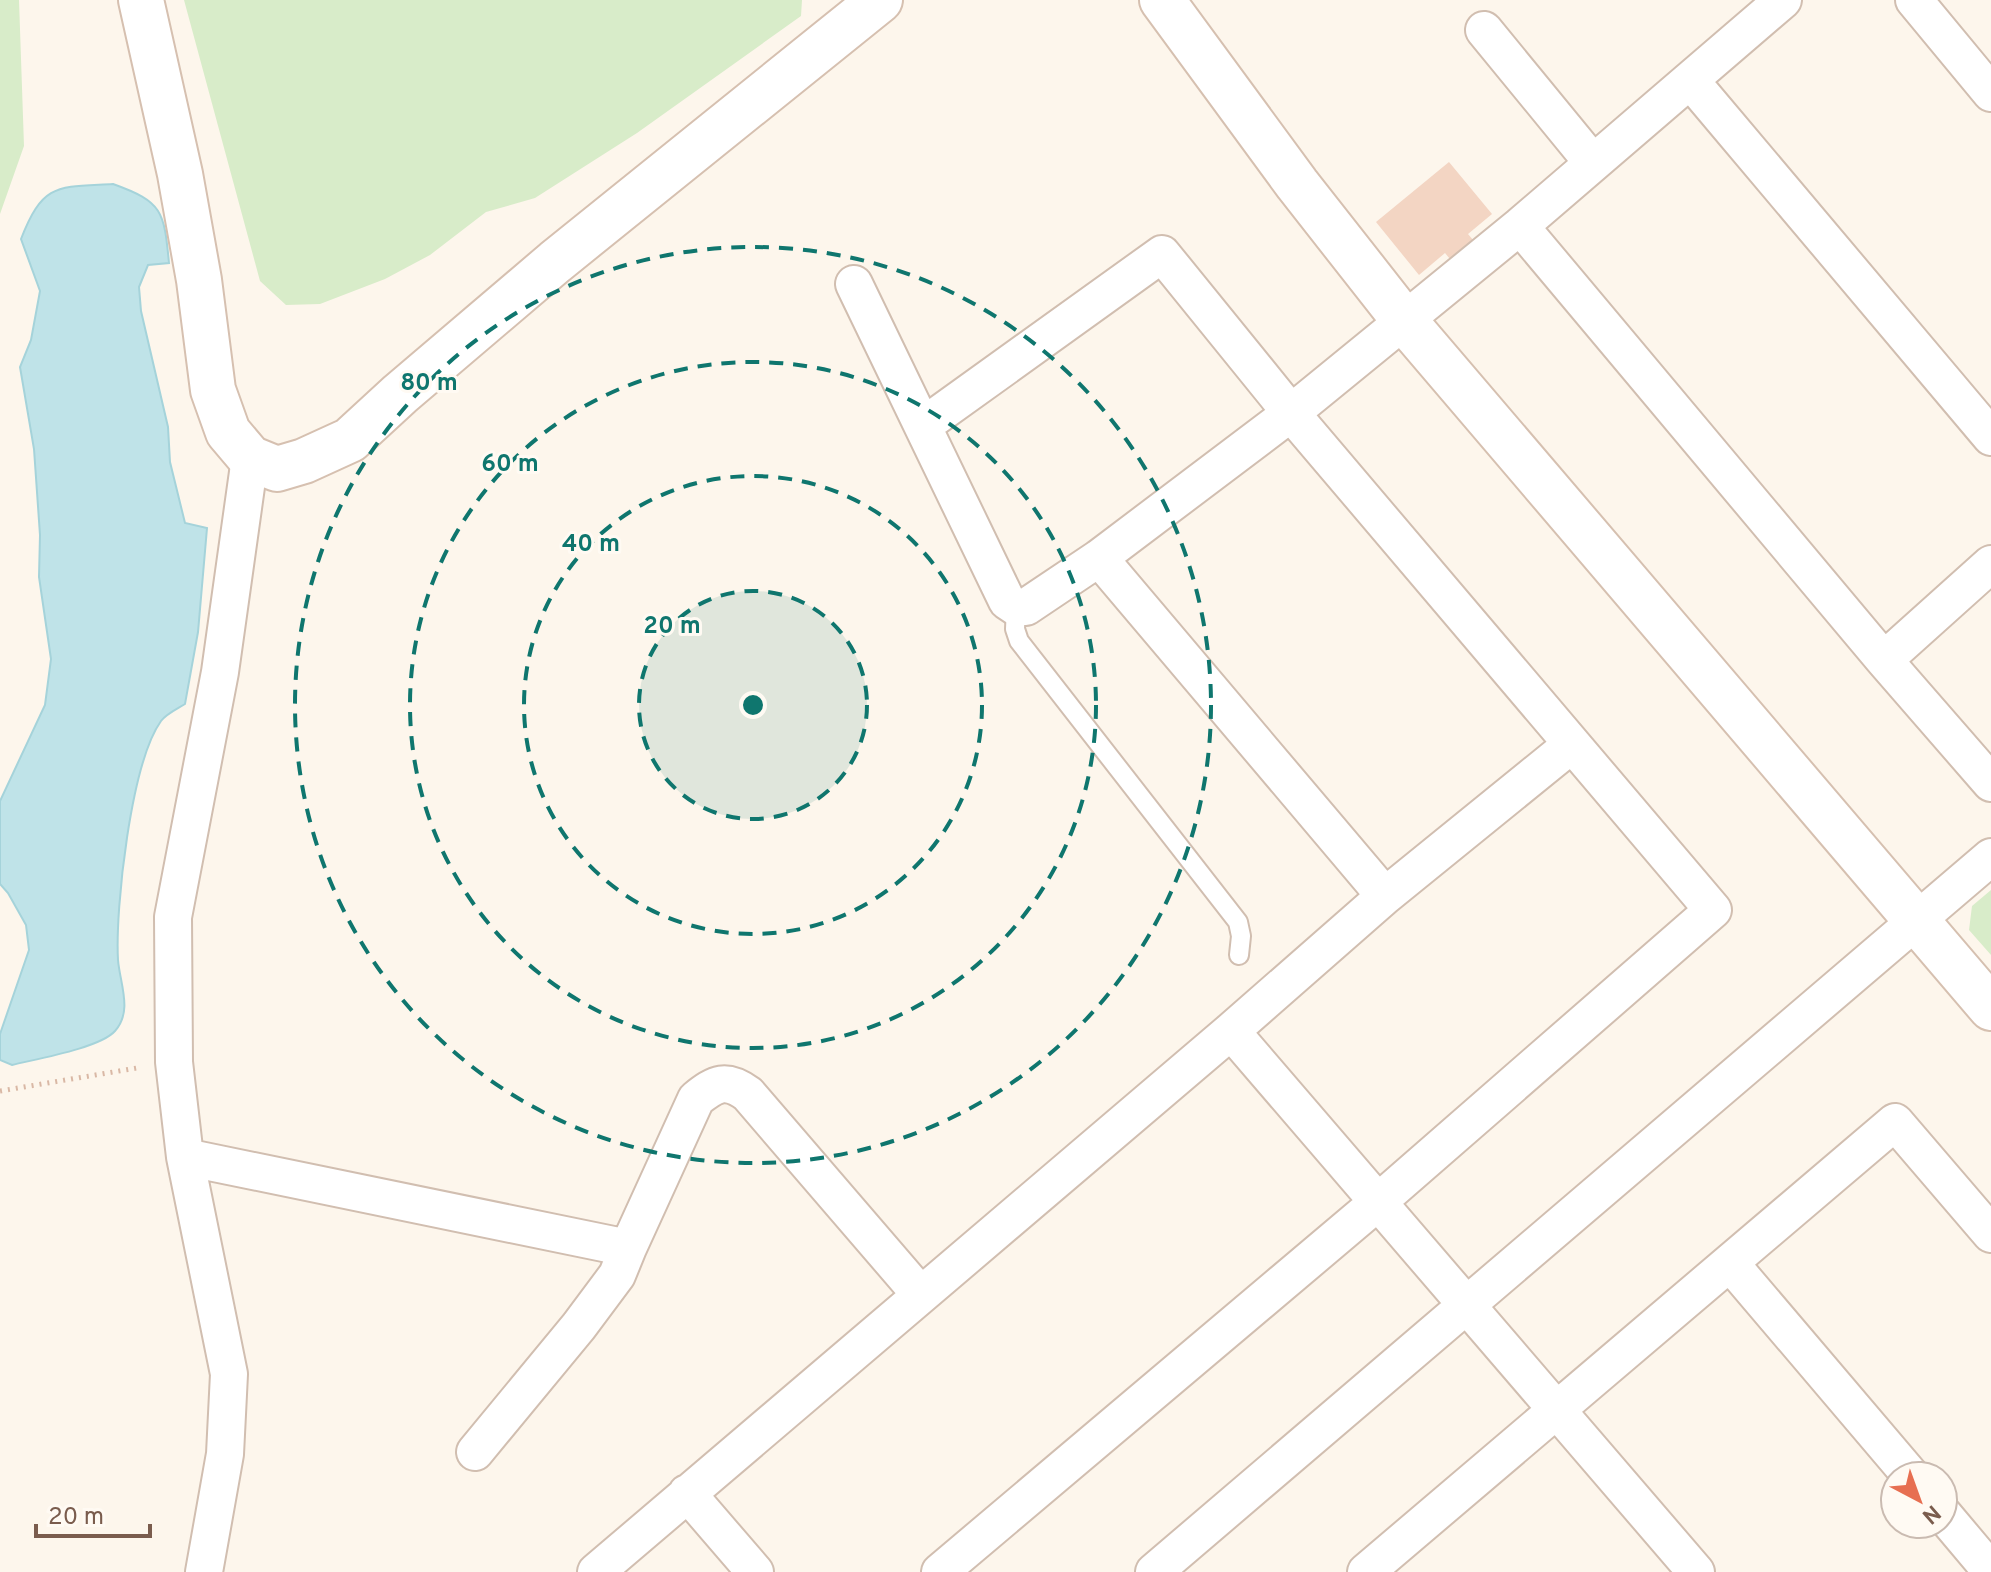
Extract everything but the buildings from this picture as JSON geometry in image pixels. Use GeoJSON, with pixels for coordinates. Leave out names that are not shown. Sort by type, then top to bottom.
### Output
{"type":"FeatureCollection","features":[{"type":"Feature","properties":{"kind":"street"},"geometry":{"type":"LineString","coordinates":[[141,0],[180,174],[199,280],[213,390],[228,432],[250,458],[277,469],[304,461],[350,440],[555,262],[880,0]]}},
{"type":"Feature","properties":{"kind":"street"},"geometry":{"type":"LineString","coordinates":[[1162,0],[1297,184],[1403,319],[1991,1008]]}},
{"type":"Feature","properties":{"kind":"street"},"geometry":{"type":"LineString","coordinates":[[1914,0],[1991,93]]}},
{"type":"Feature","properties":{"kind":"street"},"geometry":{"type":"LineString","coordinates":[[854,284],[924,425],[1001,592],[1016,607],[1026,607],[1099,558],[1291,413],[1520,226],[1690,80],[1769,4]]}},
{"type":"Feature","properties":{"kind":"street"},"geometry":{"type":"LineString","coordinates":[[1484,30],[1593,163]]}},
{"type":"Feature","properties":{"kind":"street"},"geometry":{"type":"LineString","coordinates":[[1690,80],[1991,437]]}},
{"type":"Feature","properties":{"kind":"street"},"geometry":{"type":"LineString","coordinates":[[1520,226],[1991,783]]}},
{"type":"Feature","properties":{"kind":"street"},"geometry":{"type":"LineString","coordinates":[[924,425],[1162,254],[1291,413],[1713,910],[1378,1202],[940,1572]]}},
{"type":"Feature","properties":{"kind":"street"},"geometry":{"type":"LineString","coordinates":[[204,1572],[225,1454],[229,1374],[185,1157],[174,1062],[173,917],[220,672],[250,458]]}},
{"type":"Feature","properties":{"kind":"street"},"geometry":{"type":"LineString","coordinates":[[1099,558],[1385,896]]}},
{"type":"Feature","properties":{"kind":"street"},"geometry":{"type":"LineString","coordinates":[[1884,660],[1991,564]]}},
{"type":"Feature","properties":{"kind":"street"},"geometry":{"type":"LineString","coordinates":[[596,1572],[1385,896],[1571,745]]}},
{"type":"Feature","properties":{"kind":"street"},"geometry":{"type":"LineString","coordinates":[[1154,1572],[1991,857]]}},
{"type":"Feature","properties":{"kind":"street"},"geometry":{"type":"LineString","coordinates":[[1231,1031],[1696,1572]]}},
{"type":"Feature","properties":{"kind":"street"},"geometry":{"type":"LineString","coordinates":[[475,1452],[617,1275],[696,1099],[722,1083],[736,1084],[748,1094],[920,1294]]}},
{"type":"Feature","properties":{"kind":"street"},"geometry":{"type":"LineString","coordinates":[[1383,1567],[1557,1409],[1895,1122],[1991,1234]]}},
{"type":"Feature","properties":{"kind":"street"},"geometry":{"type":"LineString","coordinates":[[185,1157],[628,1248]]}},
{"type":"Feature","properties":{"kind":"street"},"geometry":{"type":"LineString","coordinates":[[1730,1263],[1897,1460]]}},
{"type":"Feature","properties":{"kind":"street"},"geometry":{"type":"LineString","coordinates":[[687,1493],[755,1572]]}},
{"type":"Feature","properties":{"kind":"street"},"geometry":{"type":"LineString","coordinates":[[1959,1533],[1991,1571]]}},
{"type":"Feature","properties":{"kind":"lane"},"geometry":{"type":"LineString","coordinates":[[1016,607],[1015,629],[1019,641],[1238,922],[1241,936],[1239,955]]}},
{"type":"Feature","properties":{"kind":"path"},"geometry":{"type":"LineString","coordinates":[[0,1091],[174,1062]]}},
{"type":"Feature","properties":{"kind":"green space"},"geometry":{"type":"Polygon","coordinates":[[[0,0],[19,0],[24,146],[0,214],[0,0]]]}},
{"type":"Feature","properties":{"kind":"green space"},"geometry":{"type":"Polygon","coordinates":[[[184,0],[802,0],[801,16],[637,133],[535,198],[486,212],[430,255],[385,279],[320,304],[286,305],[260,281],[184,0]]]}},
{"type":"Feature","properties":{"kind":"green space"},"geometry":{"type":"Polygon","coordinates":[[[1991,890],[1991,955],[1969,930],[1972,906],[1991,890]]]}},
{"type":"Feature","properties":{"kind":"water"},"geometry":{"type":"Polygon","coordinates":[[[113,184],[151,203],[158,211],[165,231],[169,263],[148,265],[139,287],[141,311],[168,427],[170,462],[185,523],[207,528],[198,632],[185,704],[161,721],[150,741],[133,801],[119,907],[118,960],[124,997],[120,1023],[115,1031],[96,1043],[12,1065],[0,1060],[0,1034],[29,950],[26,925],[0,884],[0,801],[45,705],[51,659],[39,577],[40,535],[34,449],[20,367],[31,340],[40,291],[21,239],[37,207],[55,191],[113,184]]]}}]}
